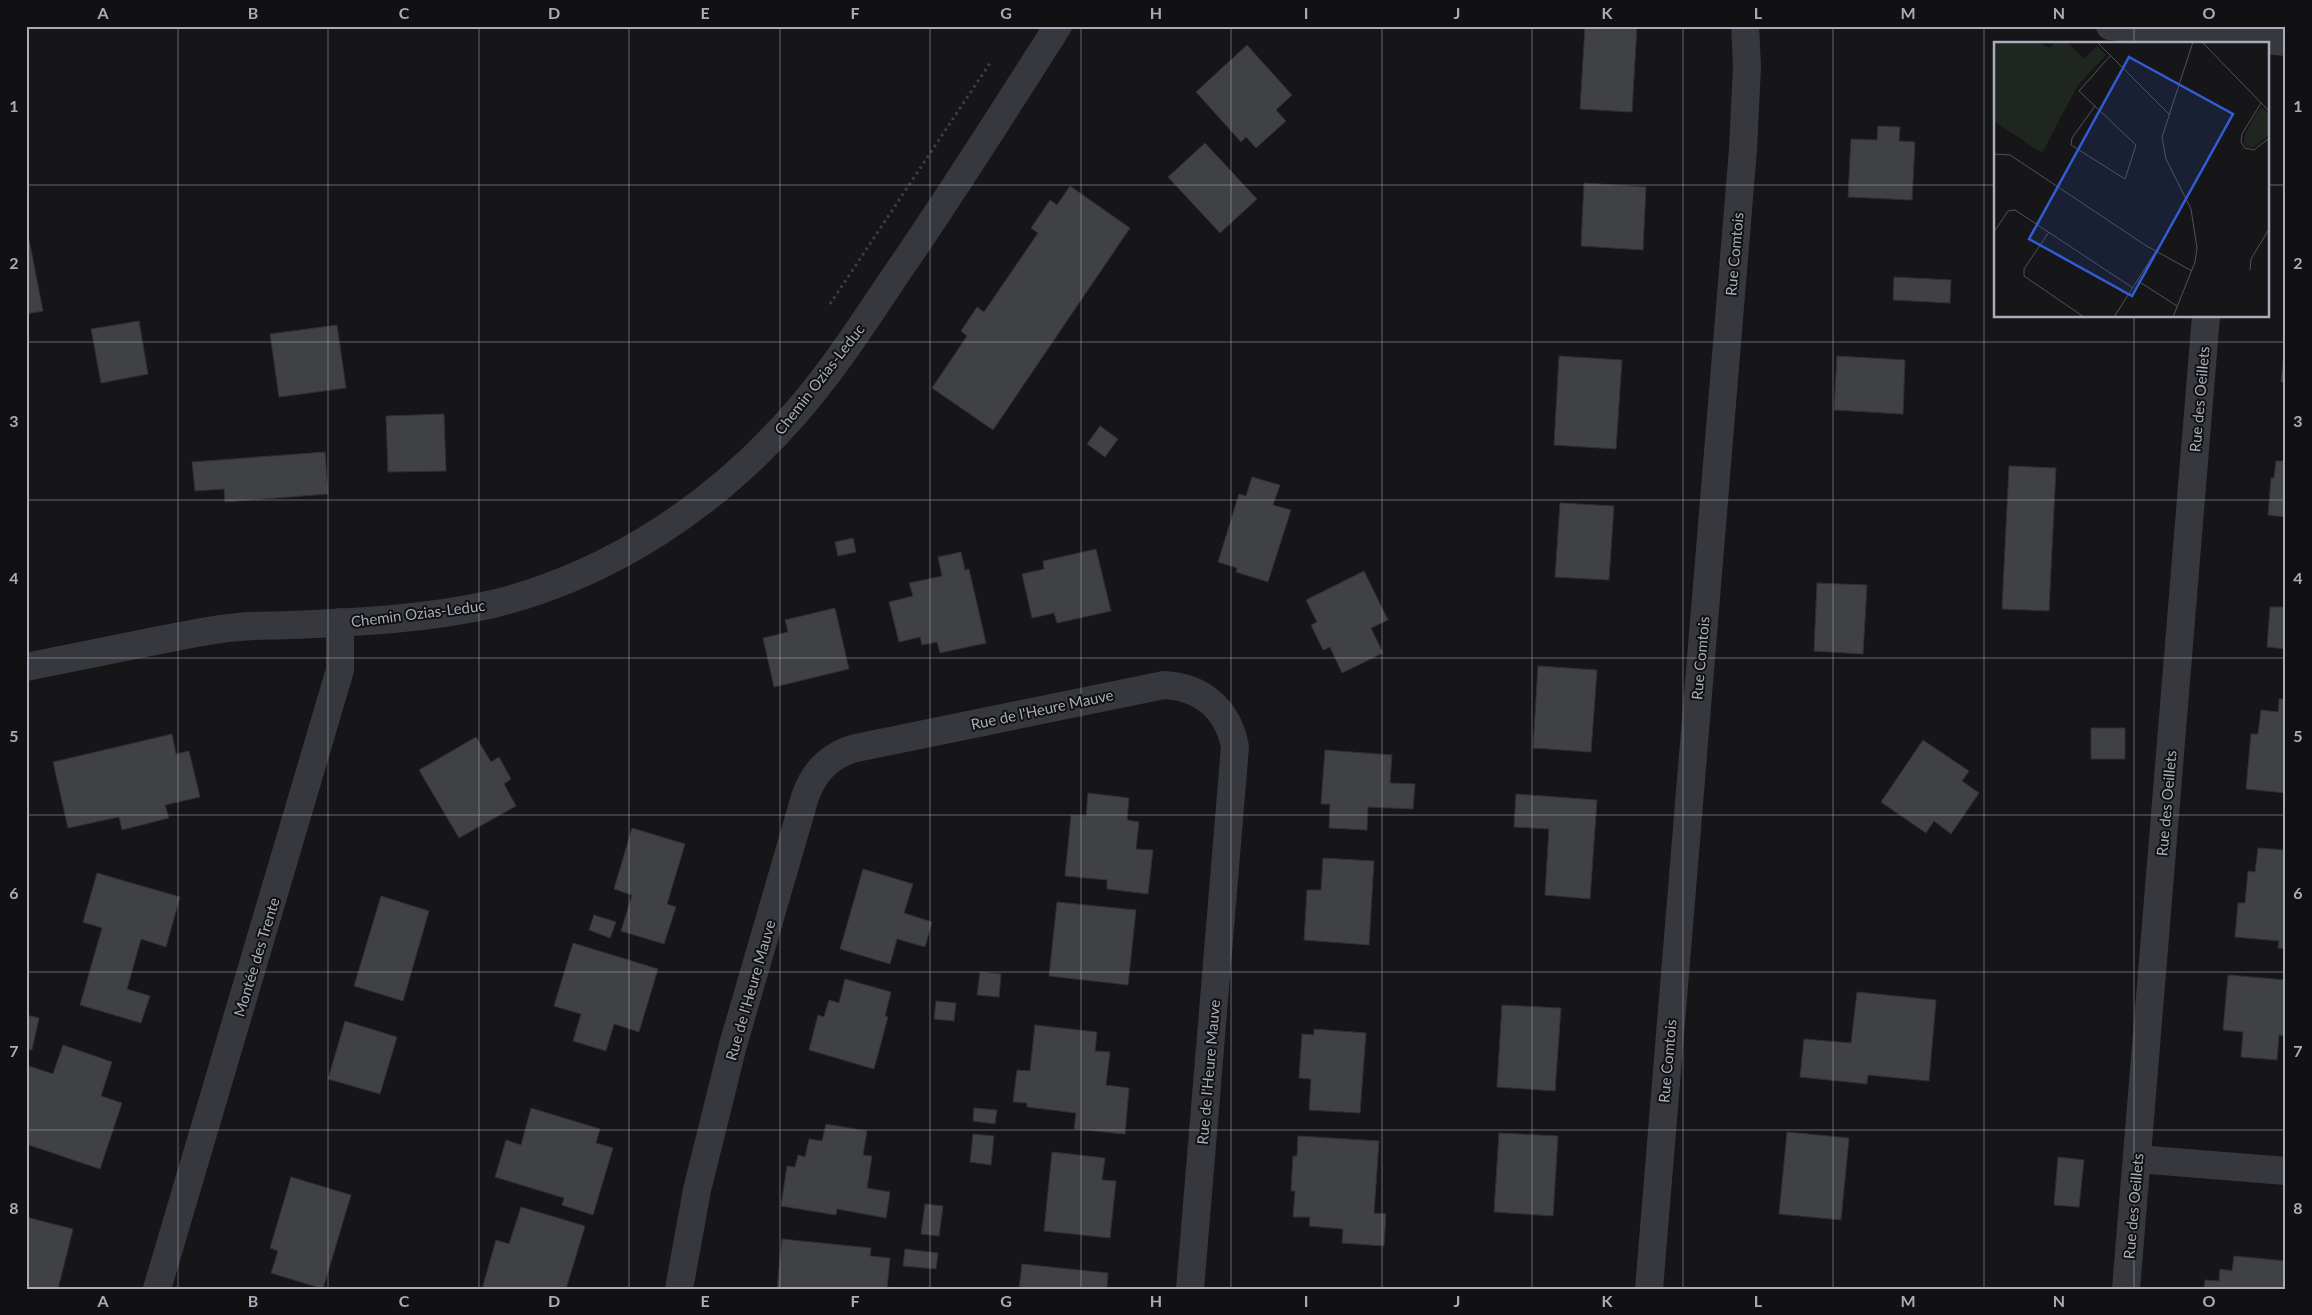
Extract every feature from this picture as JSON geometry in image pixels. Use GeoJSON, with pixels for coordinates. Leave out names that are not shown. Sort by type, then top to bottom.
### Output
{"type":"FeatureCollection","features":[{"type":"Feature","properties":{"kind":"street","name":"Chemin Ozias-Leduc"},"geometry":{"type":"LineString","coordinates":[[26,667],[201,632],[240,627],[340,622],[455,611],[493,604],[564,582],[632,549],[683,516],[722,486],[752,459],[794,415],[834,364],[930,225],[1058,26]]}},
{"type":"Feature","properties":{"kind":"street","name":"Rue Comtois"},"geometry":{"type":"LineString","coordinates":[[1649,1289],[1743,148],[1747,66],[1745,26]]}},
{"type":"Feature","properties":{"kind":"street"},"geometry":{"type":"LineString","coordinates":[[2123,27],[2229,41],[2286,42]]}},
{"type":"Feature","properties":{"kind":"street","name":"Rue des Oeillets"},"geometry":{"type":"LineString","coordinates":[[2126,1289],[2206,318]]}},
{"type":"Feature","properties":{"kind":"street","name":"Montée des Trente"},"geometry":{"type":"LineString","coordinates":[[157,1289],[340,670],[340,622]]}},
{"type":"Feature","properties":{"kind":"street","name":"Rue de l'Heure Mauve"},"geometry":{"type":"LineString","coordinates":[[679,1289],[697,1190],[733,1045],[805,797],[816,774],[834,757],[856,748],[1164,684],[1190,689],[1212,702],[1228,722],[1235,747],[1190,1289]]}},
{"type":"Feature","properties":{"kind":"street"},"geometry":{"type":"LineString","coordinates":[[2137,1159],[2286,1171]]}},
{"type":"Feature","properties":{"kind":"path"},"geometry":{"type":"LineString","coordinates":[[828,308],[990,61]]}},
{"type":"Feature","properties":{"kind":"building"},"geometry":{"type":"Polygon","coordinates":[[[1585,26],[1637,26],[1632,112],[1580,109],[1585,26]]]}},
{"type":"Feature","properties":{"kind":"building"},"geometry":{"type":"Polygon","coordinates":[[[1247,45],[1292,95],[1276,110],[1286,121],[1256,148],[1246,137],[1241,142],[1196,92],[1247,45]]]}},
{"type":"Feature","properties":{"kind":"building"},"geometry":{"type":"Polygon","coordinates":[[[1878,126],[1900,127],[1899,141],[1915,142],[1912,200],[1848,197],[1851,139],[1877,140],[1878,126]]]}},
{"type":"Feature","properties":{"kind":"building"},"geometry":{"type":"Polygon","coordinates":[[[1205,143],[1257,199],[1220,233],[1168,177],[1205,143]]]}},
{"type":"Feature","properties":{"kind":"building"},"geometry":{"type":"Polygon","coordinates":[[[1584,183],[1646,187],[1643,250],[1581,246],[1584,183]]]}},
{"type":"Feature","properties":{"kind":"building"},"geometry":{"type":"Polygon","coordinates":[[[1070,186],[1130,228],[993,430],[932,388],[967,336],[961,331],[977,307],[984,312],[1038,233],[1031,228],[1050,200],[1057,205],[1070,186]]]}},
{"type":"Feature","properties":{"kind":"building"},"geometry":{"type":"Polygon","coordinates":[[[29,239],[43,311],[26,314],[26,240],[29,239]]]}},
{"type":"Feature","properties":{"kind":"building"},"geometry":{"type":"Polygon","coordinates":[[[1894,277],[1951,280],[1950,303],[1893,300],[1894,277]]]}},
{"type":"Feature","properties":{"kind":"building"},"geometry":{"type":"Polygon","coordinates":[[[139,321],[148,374],[101,383],[91,329],[139,321]]]}},
{"type":"Feature","properties":{"kind":"building"},"geometry":{"type":"Polygon","coordinates":[[[337,325],[346,388],[279,397],[270,334],[337,325]]]}},
{"type":"Feature","properties":{"kind":"building"},"geometry":{"type":"Polygon","coordinates":[[[2286,331],[2286,382],[2281,382],[2286,331]]]}},
{"type":"Feature","properties":{"kind":"building"},"geometry":{"type":"Polygon","coordinates":[[[1559,356],[1622,360],[1616,449],[1554,445],[1559,356]]]}},
{"type":"Feature","properties":{"kind":"building"},"geometry":{"type":"Polygon","coordinates":[[[1837,356],[1905,360],[1903,414],[1834,410],[1837,356]]]}},
{"type":"Feature","properties":{"kind":"building"},"geometry":{"type":"Polygon","coordinates":[[[444,414],[446,471],[388,472],[386,416],[444,414]]]}},
{"type":"Feature","properties":{"kind":"building"},"geometry":{"type":"Polygon","coordinates":[[[1100,426],[1118,439],[1105,457],[1087,444],[1100,426]]]}},
{"type":"Feature","properties":{"kind":"building"},"geometry":{"type":"Polygon","coordinates":[[[2286,438],[2286,517],[2268,515],[2271,478],[2274,478],[2276,461],[2284,461],[2286,438]]]}},
{"type":"Feature","properties":{"kind":"building"},"geometry":{"type":"Polygon","coordinates":[[[325,452],[328,494],[225,502],[224,489],[195,491],[192,462],[325,452]]]}},
{"type":"Feature","properties":{"kind":"building"},"geometry":{"type":"Polygon","coordinates":[[[2009,466],[2056,468],[2049,611],[2002,609],[2009,466]]]}},
{"type":"Feature","properties":{"kind":"building"},"geometry":{"type":"Polygon","coordinates":[[[1252,477],[1280,485],[1273,505],[1291,510],[1268,582],[1236,572],[1237,568],[1218,562],[1239,494],[1246,496],[1252,477]]]}},
{"type":"Feature","properties":{"kind":"building"},"geometry":{"type":"Polygon","coordinates":[[[1560,503],[1614,506],[1609,580],[1555,577],[1560,503]]]}},
{"type":"Feature","properties":{"kind":"building"},"geometry":{"type":"Polygon","coordinates":[[[853,538],[856,552],[838,556],[835,542],[853,538]]]}},
{"type":"Feature","properties":{"kind":"building"},"geometry":{"type":"Polygon","coordinates":[[[1096,549],[1111,611],[1057,623],[1054,613],[1032,618],[1022,574],[1044,569],[1043,561],[1096,549]]]}},
{"type":"Feature","properties":{"kind":"building"},"geometry":{"type":"Polygon","coordinates":[[[961,552],[965,570],[969,569],[986,643],[940,653],[937,642],[922,645],[920,637],[899,642],[889,602],[913,596],[909,583],[942,576],[938,557],[961,552]]]}},
{"type":"Feature","properties":{"kind":"building"},"geometry":{"type":"Polygon","coordinates":[[[1364,571],[1388,620],[1371,628],[1383,653],[1342,673],[1330,647],[1323,650],[1311,625],[1317,622],[1306,600],[1364,571]]]}},
{"type":"Feature","properties":{"kind":"building"},"geometry":{"type":"Polygon","coordinates":[[[1817,583],[1867,585],[1863,654],[1814,651],[1817,583]]]}},
{"type":"Feature","properties":{"kind":"building"},"geometry":{"type":"Polygon","coordinates":[[[2270,607],[2286,607],[2286,649],[2267,647],[2270,607]]]}},
{"type":"Feature","properties":{"kind":"building"},"geometry":{"type":"Polygon","coordinates":[[[835,608],[849,669],[774,687],[763,638],[788,632],[785,620],[835,608]]]}},
{"type":"Feature","properties":{"kind":"building"},"geometry":{"type":"Polygon","coordinates":[[[1538,666],[1597,670],[1591,752],[1533,748],[1538,666]]]}},
{"type":"Feature","properties":{"kind":"building"},"geometry":{"type":"Polygon","coordinates":[[[2279,699],[2286,699],[2286,793],[2246,789],[2251,734],[2258,734],[2261,710],[2278,712],[2279,699]]]}},
{"type":"Feature","properties":{"kind":"building"},"geometry":{"type":"Polygon","coordinates":[[[2091,728],[2125,728],[2125,759],[2091,759],[2091,728]]]}},
{"type":"Feature","properties":{"kind":"building"},"geometry":{"type":"Polygon","coordinates":[[[172,734],[176,754],[189,751],[200,797],[165,805],[169,818],[122,830],[119,817],[68,828],[53,762],[172,734]]]}},
{"type":"Feature","properties":{"kind":"building"},"geometry":{"type":"Polygon","coordinates":[[[476,737],[491,762],[499,757],[511,779],[504,784],[516,806],[459,838],[419,770],[476,737]]]}},
{"type":"Feature","properties":{"kind":"building"},"geometry":{"type":"Polygon","coordinates":[[[1923,740],[1969,771],[1962,781],[1979,793],[1951,834],[1934,821],[1926,833],[1881,802],[1923,740]]]}},
{"type":"Feature","properties":{"kind":"building"},"geometry":{"type":"Polygon","coordinates":[[[1325,750],[1392,755],[1390,783],[1415,784],[1413,809],[1368,807],[1367,830],[1329,828],[1330,804],[1321,804],[1325,750]]]}},
{"type":"Feature","properties":{"kind":"building"},"geometry":{"type":"Polygon","coordinates":[[[1088,793],[1129,798],[1127,820],[1139,822],[1136,849],[1153,850],[1148,894],[1107,889],[1107,880],[1065,876],[1071,815],[1086,816],[1088,793]]]}},
{"type":"Feature","properties":{"kind":"building"},"geometry":{"type":"Polygon","coordinates":[[[1516,794],[1597,800],[1590,899],[1545,895],[1549,829],[1514,827],[1516,794]]]}},
{"type":"Feature","properties":{"kind":"building"},"geometry":{"type":"Polygon","coordinates":[[[632,828],[685,844],[667,904],[676,907],[664,944],[621,931],[632,895],[614,889],[632,828]]]}},
{"type":"Feature","properties":{"kind":"building"},"geometry":{"type":"Polygon","coordinates":[[[2258,848],[2286,850],[2286,949],[2278,948],[2279,941],[2235,937],[2238,903],[2245,903],[2248,871],[2255,872],[2258,848]]]}},
{"type":"Feature","properties":{"kind":"building"},"geometry":{"type":"Polygon","coordinates":[[[1323,858],[1374,861],[1369,945],[1304,940],[1307,890],[1321,890],[1323,858]]]}},
{"type":"Feature","properties":{"kind":"building"},"geometry":{"type":"Polygon","coordinates":[[[863,869],[913,884],[904,913],[932,922],[925,947],[897,939],[890,964],[840,949],[863,869]]]}},
{"type":"Feature","properties":{"kind":"building"},"geometry":{"type":"Polygon","coordinates":[[[97,873],[180,897],[166,947],[141,939],[127,989],[150,996],[141,1023],[80,1005],[102,928],[83,922],[97,873]]]}},
{"type":"Feature","properties":{"kind":"building"},"geometry":{"type":"Polygon","coordinates":[[[381,896],[429,911],[403,1001],[354,986],[381,896]]]}},
{"type":"Feature","properties":{"kind":"building"},"geometry":{"type":"Polygon","coordinates":[[[1057,902],[1136,910],[1128,985],[1049,976],[1057,902]]]}},
{"type":"Feature","properties":{"kind":"building"},"geometry":{"type":"Polygon","coordinates":[[[594,915],[616,922],[610,938],[589,930],[594,915]]]}},
{"type":"Feature","properties":{"kind":"building"},"geometry":{"type":"Polygon","coordinates":[[[573,943],[658,969],[639,1032],[614,1024],[606,1051],[573,1041],[581,1014],[554,1006],[573,943]]]}},
{"type":"Feature","properties":{"kind":"building"},"geometry":{"type":"Polygon","coordinates":[[[980,972],[1001,974],[999,997],[977,995],[980,972]]]}},
{"type":"Feature","properties":{"kind":"building"},"geometry":{"type":"Polygon","coordinates":[[[2228,975],[2286,980],[2286,1036],[2279,1035],[2277,1060],[2241,1057],[2243,1032],[2223,1030],[2228,975]]]}},
{"type":"Feature","properties":{"kind":"building"},"geometry":{"type":"Polygon","coordinates":[[[845,979],[891,992],[885,1016],[888,1017],[874,1069],[809,1050],[818,1015],[824,1017],[829,1000],[839,1003],[845,979]]]}},
{"type":"Feature","properties":{"kind":"building"},"geometry":{"type":"Polygon","coordinates":[[[1857,992],[1936,1000],[1929,1081],[1868,1075],[1867,1084],[1800,1077],[1804,1039],[1851,1043],[1857,992]]]}},
{"type":"Feature","properties":{"kind":"building"},"geometry":{"type":"Polygon","coordinates":[[[936,1001],[956,1003],[954,1021],[934,1019],[936,1001]]]}},
{"type":"Feature","properties":{"kind":"building"},"geometry":{"type":"Polygon","coordinates":[[[1502,1005],[1561,1008],[1555,1091],[1497,1087],[1502,1005]]]}},
{"type":"Feature","properties":{"kind":"building"},"geometry":{"type":"Polygon","coordinates":[[[26,1015],[39,1018],[32,1050],[26,1049],[26,1015]]]}},
{"type":"Feature","properties":{"kind":"building"},"geometry":{"type":"Polygon","coordinates":[[[345,1021],[397,1037],[380,1094],[328,1079],[345,1021]]]}},
{"type":"Feature","properties":{"kind":"building"},"geometry":{"type":"Polygon","coordinates":[[[1035,1025],[1097,1032],[1095,1051],[1110,1052],[1106,1085],[1129,1088],[1125,1134],[1074,1129],[1076,1113],[1027,1107],[1027,1103],[1013,1102],[1017,1070],[1030,1071],[1035,1025]]]}},
{"type":"Feature","properties":{"kind":"building"},"geometry":{"type":"Polygon","coordinates":[[[1314,1029],[1366,1033],[1360,1113],[1309,1110],[1311,1079],[1299,1078],[1302,1034],[1314,1035],[1314,1029]]]}},
{"type":"Feature","properties":{"kind":"building"},"geometry":{"type":"Polygon","coordinates":[[[63,1045],[112,1062],[101,1096],[122,1103],[100,1169],[26,1144],[26,1065],[53,1074],[63,1045]]]}},
{"type":"Feature","properties":{"kind":"building"},"geometry":{"type":"Polygon","coordinates":[[[531,1108],[600,1129],[596,1143],[613,1148],[593,1215],[562,1205],[564,1198],[495,1177],[506,1140],[521,1145],[531,1108]]]}},
{"type":"Feature","properties":{"kind":"building"},"geometry":{"type":"Polygon","coordinates":[[[974,1108],[997,1110],[995,1124],[973,1121],[974,1108]]]}},
{"type":"Feature","properties":{"kind":"building"},"geometry":{"type":"Polygon","coordinates":[[[826,1124],[867,1131],[863,1155],[872,1156],[867,1188],[890,1192],[886,1218],[837,1209],[836,1215],[781,1206],[787,1166],[795,1167],[798,1155],[805,1157],[809,1139],[822,1141],[826,1124]]]}},
{"type":"Feature","properties":{"kind":"building"},"geometry":{"type":"Polygon","coordinates":[[[1787,1132],[1849,1138],[1841,1220],[1779,1214],[1787,1132]]]}},
{"type":"Feature","properties":{"kind":"building"},"geometry":{"type":"Polygon","coordinates":[[[1499,1133],[1558,1136],[1553,1216],[1494,1212],[1499,1133]]]}},
{"type":"Feature","properties":{"kind":"building"},"geometry":{"type":"Polygon","coordinates":[[[973,1134],[994,1136],[991,1165],[970,1162],[973,1134]]]}},
{"type":"Feature","properties":{"kind":"building"},"geometry":{"type":"Polygon","coordinates":[[[1298,1136],[1379,1141],[1374,1213],[1386,1214],[1384,1246],[1342,1243],[1343,1229],[1309,1226],[1310,1217],[1293,1217],[1295,1191],[1291,1191],[1293,1156],[1297,1156],[1298,1136]]]}},
{"type":"Feature","properties":{"kind":"building"},"geometry":{"type":"Polygon","coordinates":[[[1052,1152],[1105,1158],[1102,1180],[1116,1181],[1110,1238],[1044,1231],[1052,1152]]]}},
{"type":"Feature","properties":{"kind":"building"},"geometry":{"type":"Polygon","coordinates":[[[2058,1157],[2084,1160],[2079,1207],[2054,1205],[2058,1157]]]}},
{"type":"Feature","properties":{"kind":"building"},"geometry":{"type":"Polygon","coordinates":[[[291,1177],[351,1195],[323,1289],[271,1273],[278,1251],[270,1248],[291,1177]]]}},
{"type":"Feature","properties":{"kind":"building"},"geometry":{"type":"Polygon","coordinates":[[[925,1204],[943,1206],[939,1236],[921,1234],[925,1204]]]}},
{"type":"Feature","properties":{"kind":"building"},"geometry":{"type":"Polygon","coordinates":[[[521,1207],[585,1226],[566,1289],[482,1289],[496,1240],[509,1244],[521,1207]]]}},
{"type":"Feature","properties":{"kind":"building"},"geometry":{"type":"Polygon","coordinates":[[[26,1217],[73,1229],[58,1289],[26,1289],[26,1217]]]}},
{"type":"Feature","properties":{"kind":"building"},"geometry":{"type":"Polygon","coordinates":[[[782,1239],[871,1248],[870,1256],[890,1258],[887,1289],[777,1289],[782,1239]]]}},
{"type":"Feature","properties":{"kind":"building"},"geometry":{"type":"Polygon","coordinates":[[[905,1249],[938,1253],[936,1269],[903,1266],[905,1249]]]}},
{"type":"Feature","properties":{"kind":"building"},"geometry":{"type":"Polygon","coordinates":[[[2234,1256],[2286,1261],[2286,1289],[2204,1289],[2205,1280],[2219,1281],[2220,1269],[2232,1271],[2234,1256]]]}},
{"type":"Feature","properties":{"kind":"building"},"geometry":{"type":"Polygon","coordinates":[[[1022,1264],[1108,1273],[1107,1289],[1019,1289],[1022,1264]]]}}]}
